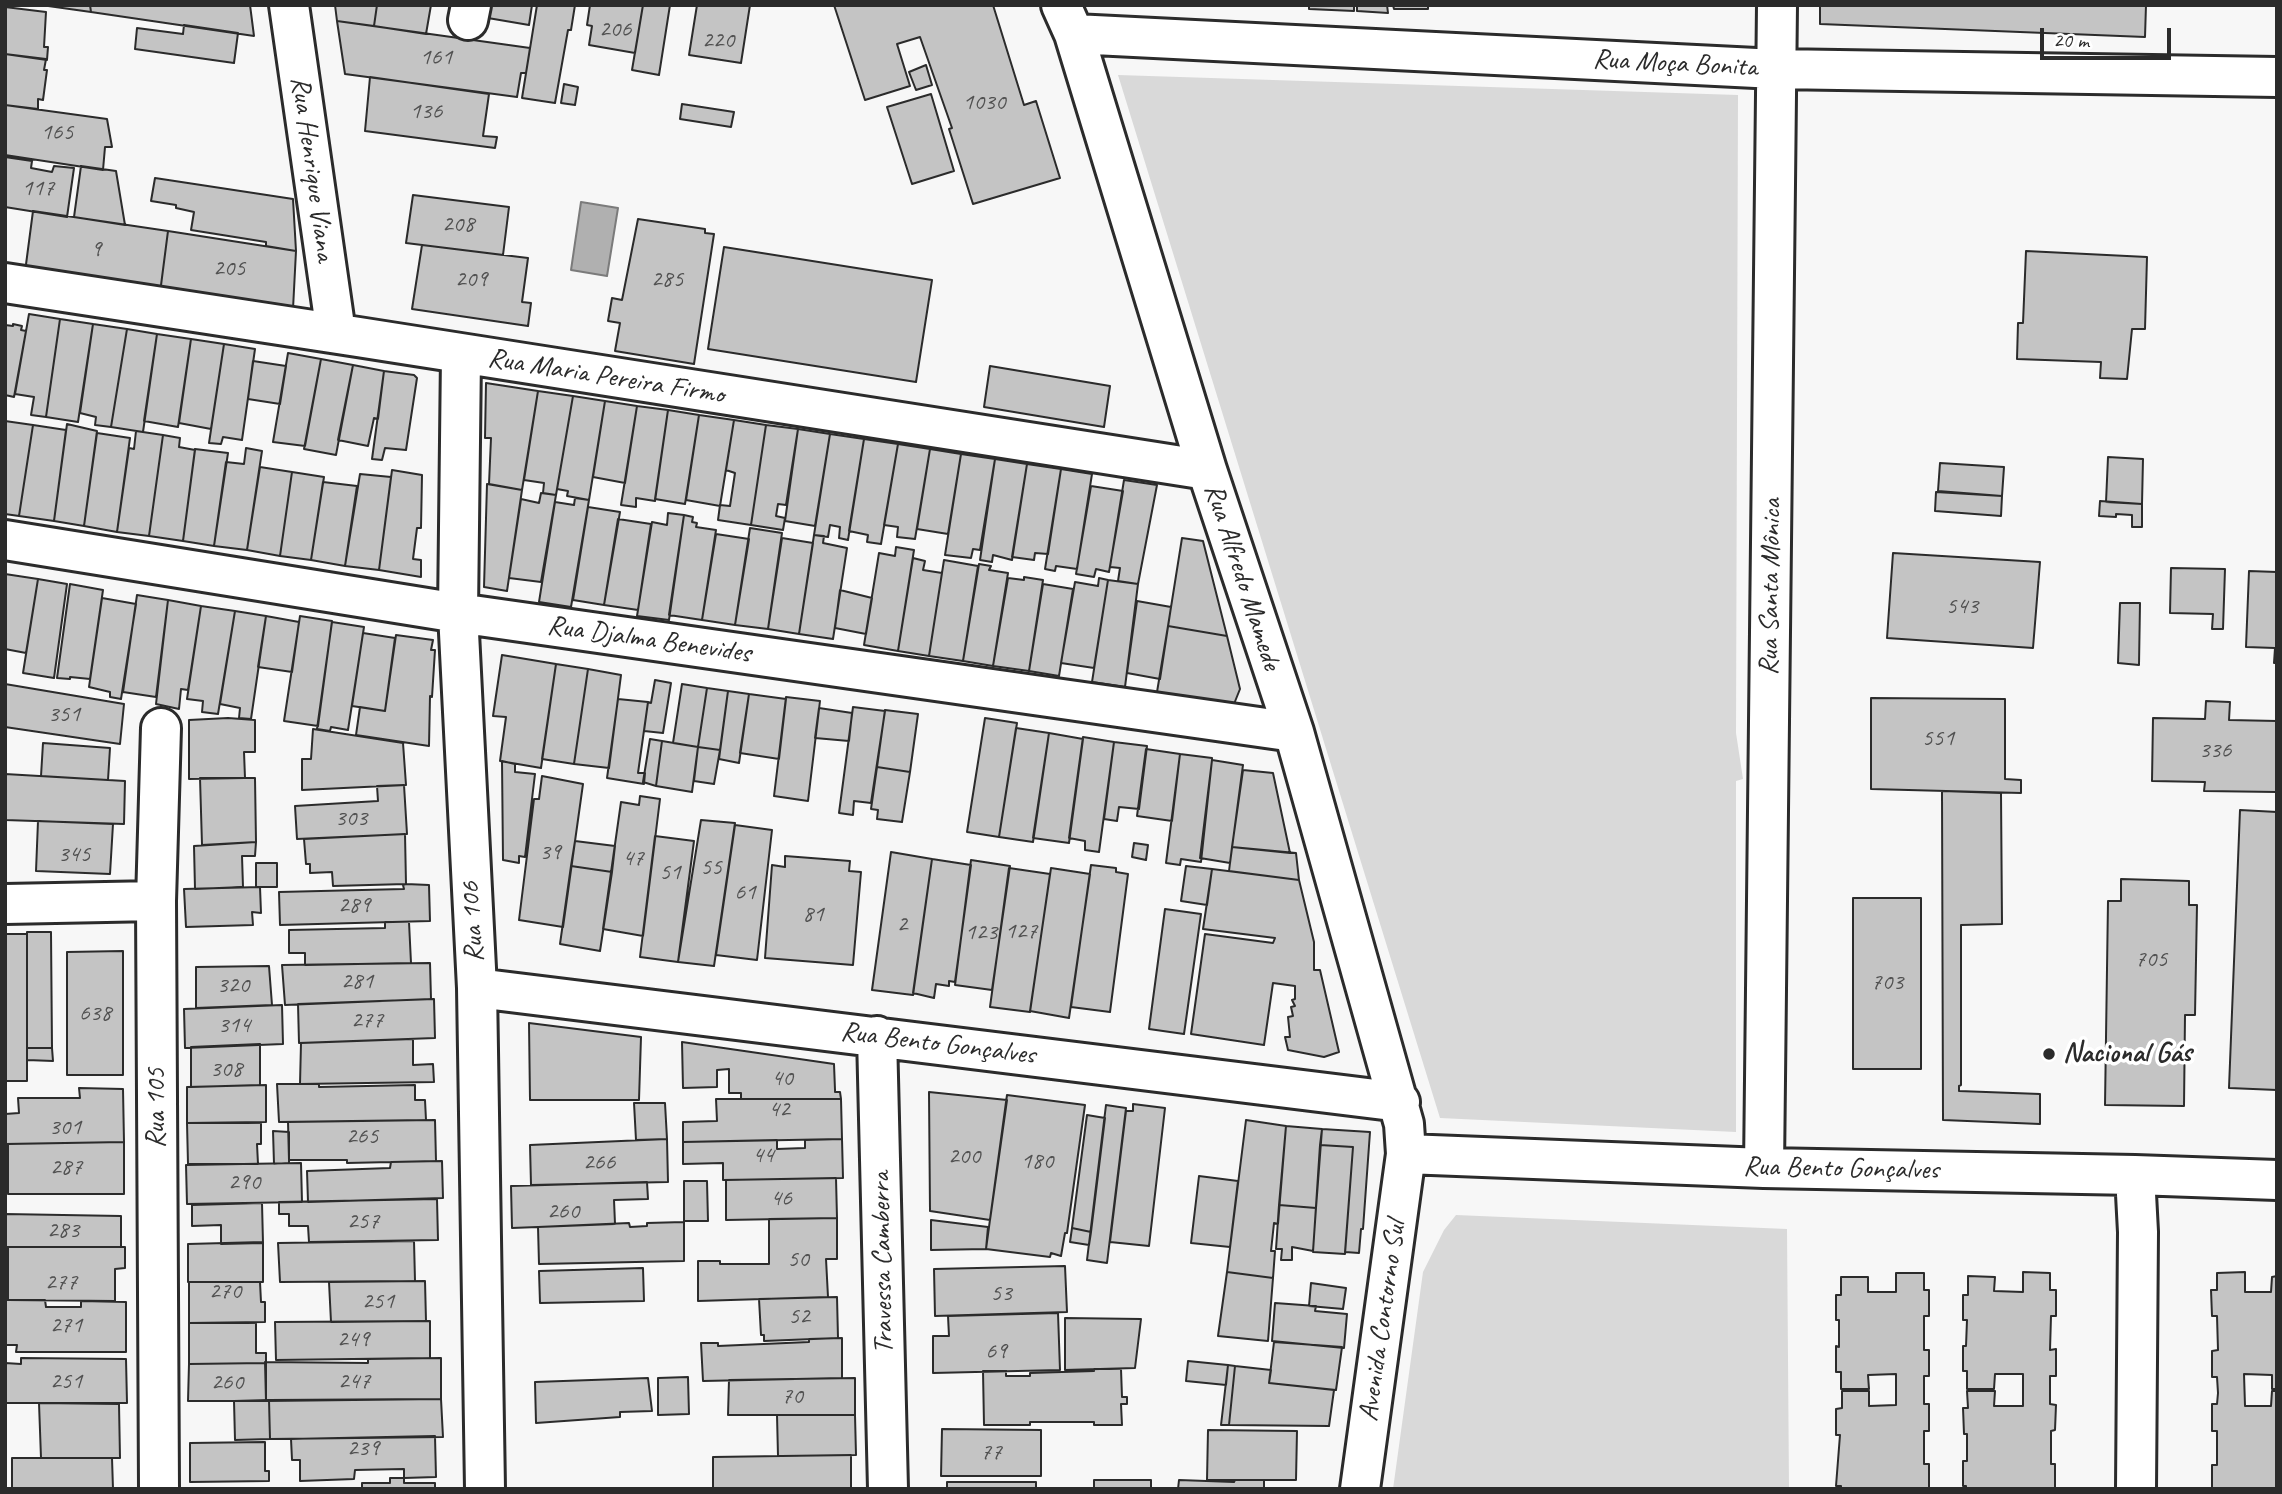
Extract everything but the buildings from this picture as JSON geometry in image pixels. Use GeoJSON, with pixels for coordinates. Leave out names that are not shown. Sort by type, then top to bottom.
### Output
{"type":"FeatureCollection","features":[{"type":"Feature","properties":{"kind":"street","name":"Rua Henrique Viana"},"geometry":{"type":"LineString","coordinates":[[289,5],[336,333]]}},
{"type":"Feature","properties":{"kind":"street","name":"Rua Santa Mônica"},"geometry":{"type":"LineString","coordinates":[[1765,1168],[1777,5]]}},
{"type":"Feature","properties":{"kind":"street","name":"Rua Moça Bonita"},"geometry":{"type":"LineString","coordinates":[[1068,20],[1776,69],[2277,77]]}},
{"type":"Feature","properties":{"kind":"street","name":"Rua Alfredo Mamede"},"geometry":{"type":"LineString","coordinates":[[1068,20],[1207,470],[1293,732],[1400,1102],[1406,1154]]}},
{"type":"Feature","properties":{"kind":"street","name":"Rua Maria Pereira Firmo"},"geometry":{"type":"LineString","coordinates":[[5,283],[1207,470]]}},
{"type":"Feature","properties":{"kind":"street","name":"Rua 106"},"geometry":{"type":"LineString","coordinates":[[461,355],[458,613],[477,988],[485,1489]]}},
{"type":"Feature","properties":{"kind":"street","name":"Rua Djalma Benevides"},"geometry":{"type":"LineString","coordinates":[[5,540],[458,613],[1293,732]]}},
{"type":"Feature","properties":{"kind":"street","name":"Rua 105"},"geometry":{"type":"LineString","coordinates":[[159,1489],[156,901],[161,728]]}},
{"type":"Feature","properties":{"kind":"street"},"geometry":{"type":"LineString","coordinates":[[5,904],[156,901]]}},
{"type":"Feature","properties":{"kind":"street","name":"Rua Bento Gonçalves"},"geometry":{"type":"LineString","coordinates":[[477,988],[1400,1102]]}},
{"type":"Feature","properties":{"kind":"street","name":"Travessa Camberra"},"geometry":{"type":"LineString","coordinates":[[877,1037],[888,1489]]}},
{"type":"Feature","properties":{"kind":"street","name":"Rua Bento Gonçalves"},"geometry":{"type":"LineString","coordinates":[[1406,1154],[1765,1168],[2277,1180]]}},
{"type":"Feature","properties":{"kind":"street","name":"Avenida Contorno Sul"},"geometry":{"type":"LineString","coordinates":[[1360,1489],[1406,1154]]}},
{"type":"Feature","properties":{"kind":"street"},"geometry":{"type":"LineString","coordinates":[[2136,1175],[2136,1489]]}},
{"type":"Feature","properties":{"kind":"shaded area"},"geometry":{"type":"Polygon","coordinates":[[[1118,75],[1738,95],[1736,733],[1743,779],[1736,781],[1736,1132],[1440,1118],[1118,75]]]}},
{"type":"Feature","properties":{"kind":"shaded area"},"geometry":{"type":"Polygon","coordinates":[[[581,202],[618,208],[607,276],[571,270],[581,202]]]}},
{"type":"Feature","properties":{"kind":"shaded area"},"geometry":{"type":"Polygon","coordinates":[[[1456,1215],[1787,1229],[1789,1489],[1393,1489],[1423,1272],[1444,1230],[1456,1215]]]}},
{"type":"Feature","properties":{"kind":"place","name":"Nacional Gás"},"geometry":{"type":"Point","coordinates":[2049,1054]}}]}
